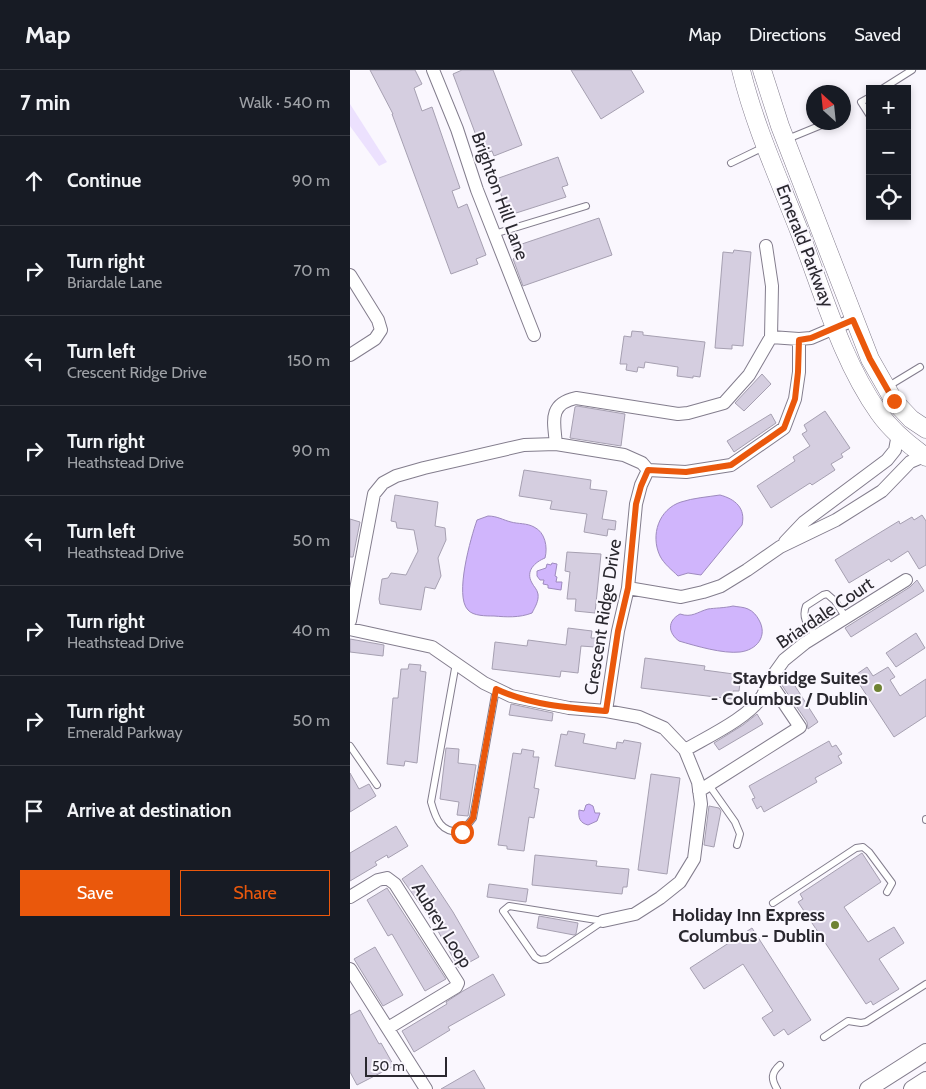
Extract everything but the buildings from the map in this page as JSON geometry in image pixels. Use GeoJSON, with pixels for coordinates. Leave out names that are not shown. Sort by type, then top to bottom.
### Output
{"type":"FeatureCollection","features":[{"type":"Feature","properties":{"kind":"main road","name":"Emerald Parkway"},"geometry":{"type":"LineString","coordinates":[[740,70],[750,107],[765,146],[836,327],[862,387],[880,414],[898,434],[925,456]]}},
{"type":"Feature","properties":{"kind":"main road","name":"Emerald Parkway"},"geometry":{"type":"LineString","coordinates":[[762,70],[785,140],[853,320],[870,359],[894,401],[911,419],[926,429]]}},
{"type":"Feature","properties":{"kind":"street","name":"Brighton Hill Lane"},"geometry":{"type":"LineString","coordinates":[[433,70],[457,130],[477,190],[534,335]]}},
{"type":"Feature","properties":{"kind":"street"},"geometry":{"type":"LineString","coordinates":[[556,444],[554,414],[559,406],[567,400],[576,398],[678,414],[724,403],[749,375],[771,337],[772,286],[766,246]]}},
{"type":"Feature","properties":{"kind":"street"},"geometry":{"type":"LineString","coordinates":[[350,274],[378,320],[381,330],[375,339],[350,355]]}},
{"type":"Feature","properties":{"kind":"street"},"geometry":{"type":"LineString","coordinates":[[771,337],[799,340],[811,338],[853,320]]}},
{"type":"Feature","properties":{"kind":"street"},"geometry":{"type":"LineString","coordinates":[[350,621],[374,494],[383,483],[396,476],[414,471],[524,445],[556,444],[624,455],[642,463],[648,470],[686,472],[731,465],[784,428],[795,399],[799,340]]}},
{"type":"Feature","properties":{"kind":"street"},"geometry":{"type":"LineString","coordinates":[[780,547],[804,522],[887,460],[895,450],[898,434]]}},
{"type":"Feature","properties":{"kind":"street"},"geometry":{"type":"LineString","coordinates":[[628,588],[681,597],[703,592],[728,582],[780,547],[836,520],[882,491],[910,462],[925,456]]}},
{"type":"Feature","properties":{"kind":"street","name":"Crescent Ridge Drive"},"geometry":{"type":"LineString","coordinates":[[606,711],[618,631],[628,588],[636,504],[648,470]]}},
{"type":"Feature","properties":{"kind":"street","name":"Briardale Court"},"geometry":{"type":"LineString","coordinates":[[685,750],[730,724],[750,709],[762,696],[769,681],[784,660],[816,636],[906,580]]}},
{"type":"Feature","properties":{"kind":"street"},"geometry":{"type":"LineString","coordinates":[[350,629],[432,647],[484,683],[511,696],[569,708],[606,711],[639,717],[653,722],[664,728],[685,750],[696,777],[704,788],[694,859],[680,882],[660,898],[635,914],[603,921]]}},
{"type":"Feature","properties":{"kind":"street"},"geometry":{"type":"LineString","coordinates":[[704,788],[800,727],[769,681]]}},
{"type":"Feature","properties":{"kind":"street","name":"Aubrey Loop"},"geometry":{"type":"LineString","coordinates":[[350,897],[378,880],[387,878],[395,884],[458,983],[456,987],[388,1028]]}},
{"type":"Feature","properties":{"kind":"street"},"geometry":{"type":"LineString","coordinates":[[350,969],[426,1089]]}},
{"type":"Feature","properties":{"kind":"street"},"geometry":{"type":"LineString","coordinates":[[868,1089],[926,1052]]}},
{"type":"Feature","properties":{"kind":"street"},"geometry":{"type":"LineString","coordinates":[[912,1089],[926,1080]]}},
{"type":"Feature","properties":{"kind":"lane"},"geometry":{"type":"LineString","coordinates":[[888,85],[912,70]]}},
{"type":"Feature","properties":{"kind":"lane"},"geometry":{"type":"LineString","coordinates":[[866,99],[861,102],[866,110]]}},
{"type":"Feature","properties":{"kind":"lane"},"geometry":{"type":"LineString","coordinates":[[785,140],[809,130]]}},
{"type":"Feature","properties":{"kind":"lane"},"geometry":{"type":"LineString","coordinates":[[731,163],[765,146]]}},
{"type":"Feature","properties":{"kind":"lane"},"geometry":{"type":"LineString","coordinates":[[494,234],[586,206]]}},
{"type":"Feature","properties":{"kind":"lane"},"geometry":{"type":"LineString","coordinates":[[886,388],[920,367]]}},
{"type":"Feature","properties":{"kind":"lane"},"geometry":{"type":"LineString","coordinates":[[816,636],[806,621],[804,614],[806,606],[814,600],[827,594],[835,601],[846,618]]}},
{"type":"Feature","properties":{"kind":"lane"},"geometry":{"type":"LineString","coordinates":[[456,663],[431,802],[438,821],[445,829],[453,832],[462,832],[473,818],[496,689]]}},
{"type":"Feature","properties":{"kind":"lane"},"geometry":{"type":"LineString","coordinates":[[350,746],[377,785]]}},
{"type":"Feature","properties":{"kind":"lane"},"geometry":{"type":"LineString","coordinates":[[704,788],[735,822],[740,834],[737,844]]}},
{"type":"Feature","properties":{"kind":"lane"},"geometry":{"type":"LineString","coordinates":[[773,903],[856,848],[863,847],[869,852],[892,883],[887,892]]}},
{"type":"Feature","properties":{"kind":"lane"},"geometry":{"type":"LineString","coordinates":[[509,906],[603,921],[547,959],[540,960],[535,957],[503,911],[509,906]]}},
{"type":"Feature","properties":{"kind":"lane"},"geometry":{"type":"LineString","coordinates":[[824,1037],[848,1021],[866,1022],[926,984]]}},
{"type":"Feature","properties":{"kind":"lane"},"geometry":{"type":"LineString","coordinates":[[777,1089],[772,1079],[773,1071],[780,1065]]}},
{"type":"Feature","properties":{"kind":"shaded area"},"geometry":{"type":"Polygon","coordinates":[[[350,104],[387,162],[379,166],[350,126],[350,104]]]}},
{"type":"Feature","properties":{"kind":"shaded area"},"geometry":{"type":"Polygon","coordinates":[[[720,495],[735,502],[741,509],[742,525],[701,575],[688,573],[678,576],[660,556],[656,540],[658,524],[667,510],[673,505],[720,495]]]}},
{"type":"Feature","properties":{"kind":"shaded area"},"geometry":{"type":"Polygon","coordinates":[[[488,516],[531,526],[538,529],[543,536],[546,545],[545,558],[538,562],[530,571],[530,579],[538,594],[532,613],[513,617],[480,615],[470,612],[464,603],[463,580],[471,539],[477,520],[488,516]]]}},
{"type":"Feature","properties":{"kind":"shaded area"},"geometry":{"type":"Polygon","coordinates":[[[552,563],[557,564],[555,576],[557,577],[556,582],[562,582],[561,590],[548,588],[548,585],[543,584],[544,580],[540,580],[537,576],[537,571],[546,568],[547,564],[551,565],[552,563]]]}},
{"type":"Feature","properties":{"kind":"shaded area"},"geometry":{"type":"Polygon","coordinates":[[[733,606],[752,611],[761,626],[762,631],[759,641],[746,651],[726,652],[693,645],[679,641],[671,631],[670,627],[673,620],[680,614],[691,615],[708,609],[733,606]]]}},
{"type":"Feature","properties":{"kind":"shaded area"},"geometry":{"type":"Polygon","coordinates":[[[586,805],[593,806],[595,813],[600,813],[597,821],[588,825],[579,818],[579,810],[584,811],[586,805]]]}},
{"type":"Feature","properties":{"kind":"place","name":"Staybridge Suites - Columbus / Dublin"},"geometry":{"type":"Point","coordinates":[878,688]}},
{"type":"Feature","properties":{"kind":"place","name":"Holiday Inn Express Columbus - Dublin"},"geometry":{"type":"Point","coordinates":[835,925]}},
{"type":"Feature","properties":{"kind":"route"},"geometry":{"type":"LineString","coordinates":[[462,832],[473,818],[496,689],[511,696],[537,702],[569,708],[606,711],[618,631],[628,588],[636,504],[648,470],[686,472],[731,465],[784,428],[795,399],[799,340],[811,338],[853,320],[870,359],[894,401]]}}]}
